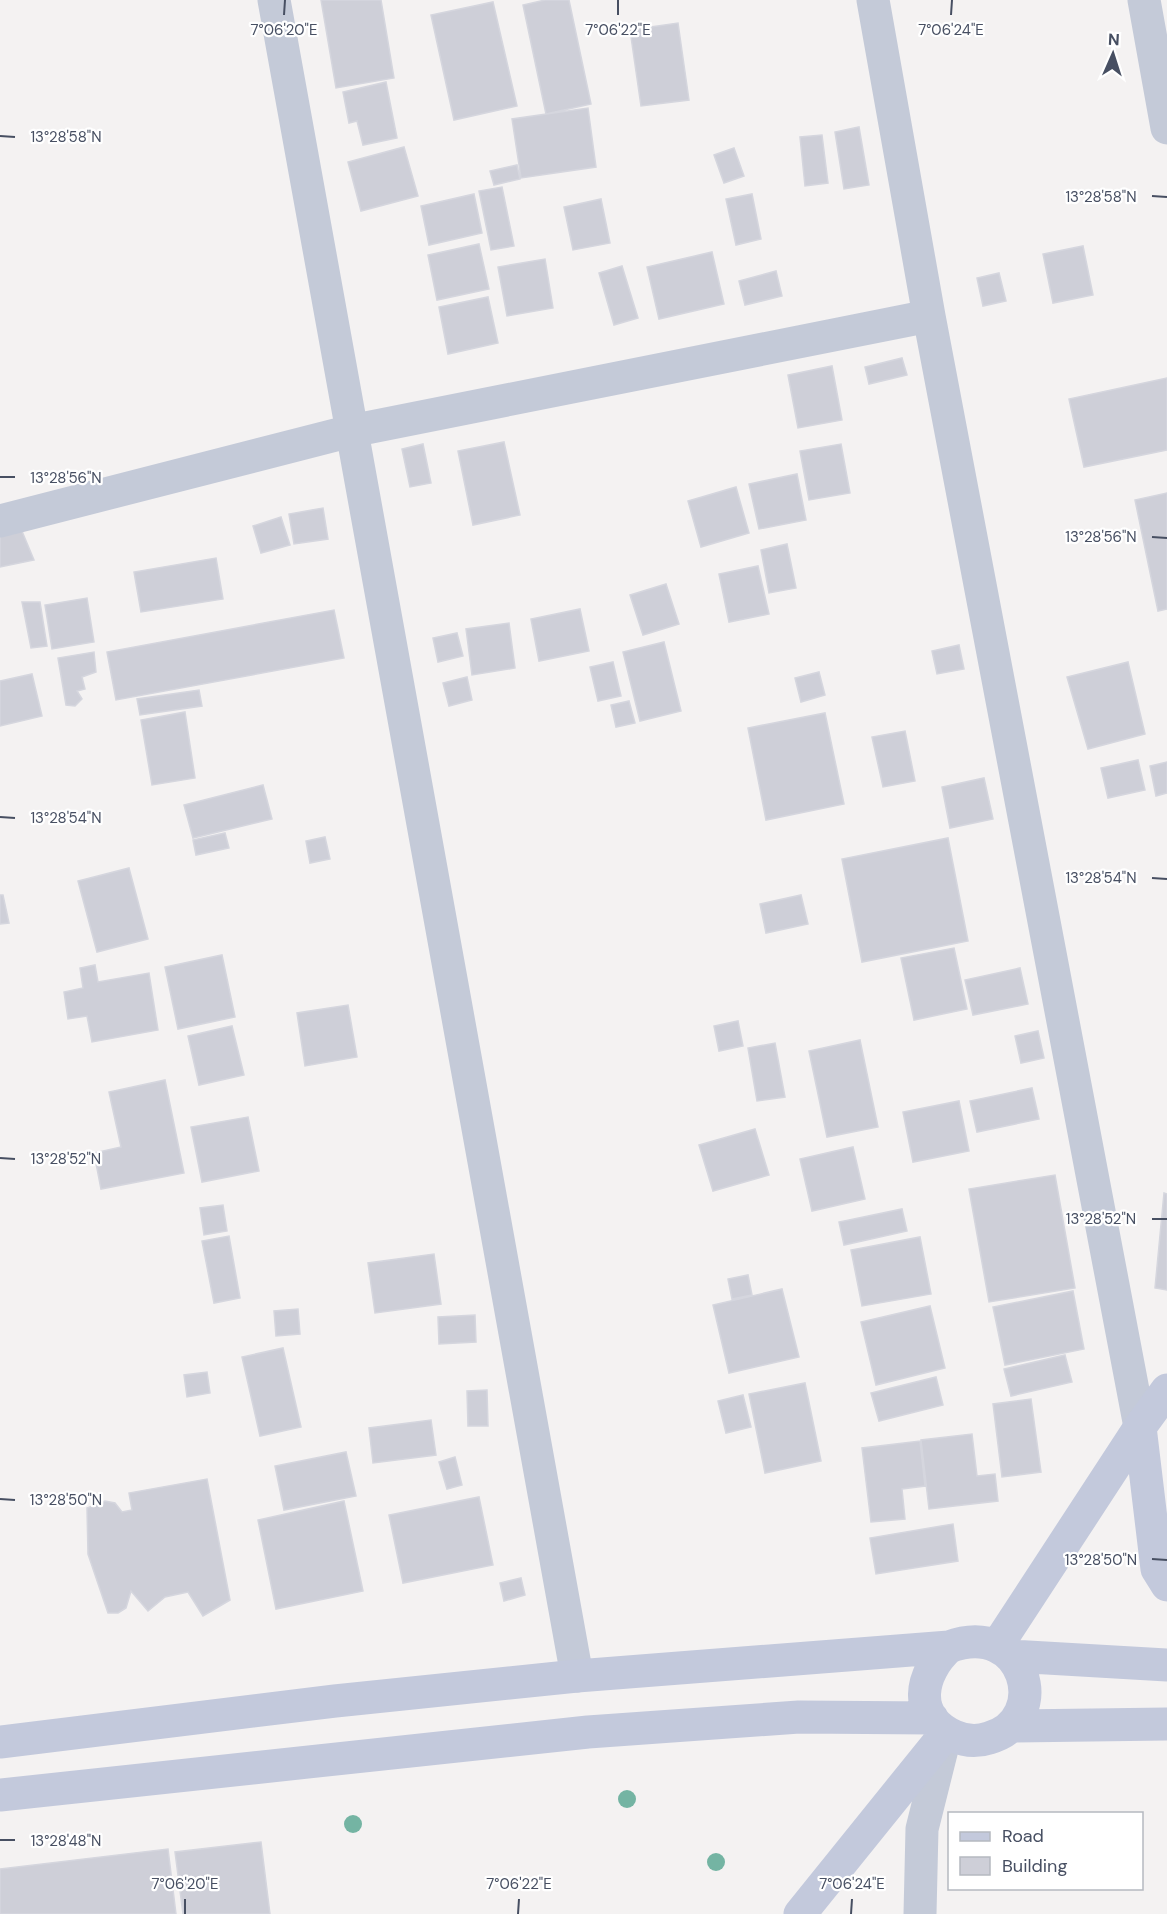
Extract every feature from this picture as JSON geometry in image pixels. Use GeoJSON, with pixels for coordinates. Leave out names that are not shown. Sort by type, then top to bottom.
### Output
{"type":"FeatureCollection","features":[{"type":"Feature","properties":{"kind":"main road"},"geometry":{"type":"LineString","coordinates":[[1004,1651],[1140,1426],[1167,1390]]}},
{"type":"Feature","properties":{"kind":"main road"},"geometry":{"type":"LineString","coordinates":[[1140,1426],[1157,1569],[1167,1585]]}},
{"type":"Feature","properties":{"kind":"main road"},"geometry":{"type":"LineString","coordinates":[[0,1742],[335,1701],[577,1676],[949,1647],[973,1641],[1004,1651],[1167,1665]]}},
{"type":"Feature","properties":{"kind":"main road"},"geometry":{"type":"LineString","coordinates":[[949,1647],[934,1660],[925,1679],[924,1699],[939,1725],[962,1740],[980,1741],[997,1736],[1011,1726],[1020,1713],[1025,1684],[1020,1669],[1004,1651]]}},
{"type":"Feature","properties":{"kind":"main road"},"geometry":{"type":"LineString","coordinates":[[0,1796],[588,1732],[799,1717],[939,1725]]}},
{"type":"Feature","properties":{"kind":"main road"},"geometry":{"type":"LineString","coordinates":[[1011,1726],[1167,1724]]}},
{"type":"Feature","properties":{"kind":"main road"},"geometry":{"type":"LineString","coordinates":[[800,1914],[939,1725]]}},
{"type":"Feature","properties":{"kind":"street"},"geometry":{"type":"LineString","coordinates":[[274,0],[577,1676]]}},
{"type":"Feature","properties":{"kind":"street"},"geometry":{"type":"LineString","coordinates":[[873,0],[929,316],[1140,1426]]}},
{"type":"Feature","properties":{"kind":"street"},"geometry":{"type":"LineString","coordinates":[[1144,0],[1167,128]]}},
{"type":"Feature","properties":{"kind":"street"},"geometry":{"type":"LineString","coordinates":[[0,521],[351,431],[929,316]]}},
{"type":"Feature","properties":{"kind":"street"},"geometry":{"type":"LineString","coordinates":[[920,1914],[922,1829],[939,1725]]}},
{"type":"Feature","properties":{"kind":"building"},"geometry":{"type":"Polygon","coordinates":[[[321,0],[381,0],[394,78],[336,88],[321,0]]]}},
{"type":"Feature","properties":{"kind":"building"},"geometry":{"type":"Polygon","coordinates":[[[545,0],[569,0],[591,104],[546,114],[523,5],[545,0]]]}},
{"type":"Feature","properties":{"kind":"building"},"geometry":{"type":"Polygon","coordinates":[[[493,2],[517,106],[454,120],[431,15],[493,2]]]}},
{"type":"Feature","properties":{"kind":"building"},"geometry":{"type":"Polygon","coordinates":[[[678,23],[689,100],[641,106],[630,30],[678,23]]]}},
{"type":"Feature","properties":{"kind":"building"},"geometry":{"type":"Polygon","coordinates":[[[386,82],[397,138],[363,145],[357,121],[349,123],[343,92],[386,82]]]}},
{"type":"Feature","properties":{"kind":"building"},"geometry":{"type":"Polygon","coordinates":[[[588,108],[596,167],[521,178],[512,119],[588,108]]]}},
{"type":"Feature","properties":{"kind":"building"},"geometry":{"type":"Polygon","coordinates":[[[859,127],[869,185],[844,189],[835,132],[859,127]]]}},
{"type":"Feature","properties":{"kind":"building"},"geometry":{"type":"Polygon","coordinates":[[[822,135],[828,183],[805,186],[800,137],[822,135]]]}},
{"type":"Feature","properties":{"kind":"building"},"geometry":{"type":"Polygon","coordinates":[[[404,147],[418,196],[361,211],[348,162],[404,147]]]}},
{"type":"Feature","properties":{"kind":"building"},"geometry":{"type":"Polygon","coordinates":[[[734,148],[744,176],[724,183],[714,155],[734,148]]]}},
{"type":"Feature","properties":{"kind":"building"},"geometry":{"type":"Polygon","coordinates":[[[517,165],[520,179],[494,185],[490,171],[517,165]]]}},
{"type":"Feature","properties":{"kind":"building"},"geometry":{"type":"Polygon","coordinates":[[[502,187],[514,246],[491,250],[479,191],[502,187]]]}},
{"type":"Feature","properties":{"kind":"building"},"geometry":{"type":"Polygon","coordinates":[[[474,194],[482,233],[429,245],[421,206],[474,194]]]}},
{"type":"Feature","properties":{"kind":"building"},"geometry":{"type":"Polygon","coordinates":[[[752,194],[761,239],[736,245],[726,199],[752,194]]]}},
{"type":"Feature","properties":{"kind":"building"},"geometry":{"type":"Polygon","coordinates":[[[601,199],[610,243],[573,250],[564,207],[601,199]]]}},
{"type":"Feature","properties":{"kind":"building"},"geometry":{"type":"Polygon","coordinates":[[[479,244],[489,289],[437,300],[428,255],[479,244]]]}},
{"type":"Feature","properties":{"kind":"building"},"geometry":{"type":"Polygon","coordinates":[[[1083,246],[1093,295],[1053,303],[1043,254],[1083,246]]]}},
{"type":"Feature","properties":{"kind":"building"},"geometry":{"type":"Polygon","coordinates":[[[712,252],[724,304],[659,319],[647,267],[712,252]]]}},
{"type":"Feature","properties":{"kind":"building"},"geometry":{"type":"Polygon","coordinates":[[[545,259],[553,308],[507,316],[498,267],[545,259]]]}},
{"type":"Feature","properties":{"kind":"building"},"geometry":{"type":"Polygon","coordinates":[[[622,266],[638,318],[614,325],[599,273],[622,266]]]}},
{"type":"Feature","properties":{"kind":"building"},"geometry":{"type":"Polygon","coordinates":[[[776,271],[782,296],[745,305],[739,281],[776,271]]]}},
{"type":"Feature","properties":{"kind":"building"},"geometry":{"type":"Polygon","coordinates":[[[999,273],[1006,301],[983,306],[977,278],[999,273]]]}},
{"type":"Feature","properties":{"kind":"building"},"geometry":{"type":"Polygon","coordinates":[[[488,297],[498,343],[448,354],[439,307],[488,297]]]}},
{"type":"Feature","properties":{"kind":"building"},"geometry":{"type":"Polygon","coordinates":[[[902,358],[907,375],[869,384],[865,367],[902,358]]]}},
{"type":"Feature","properties":{"kind":"building"},"geometry":{"type":"Polygon","coordinates":[[[832,366],[842,420],[798,428],[788,375],[832,366]]]}},
{"type":"Feature","properties":{"kind":"building"},"geometry":{"type":"Polygon","coordinates":[[[1167,378],[1167,450],[1084,467],[1069,399],[1167,378]]]}},
{"type":"Feature","properties":{"kind":"building"},"geometry":{"type":"Polygon","coordinates":[[[504,442],[520,515],[473,525],[458,451],[504,442]]]}},
{"type":"Feature","properties":{"kind":"building"},"geometry":{"type":"Polygon","coordinates":[[[423,444],[431,483],[410,487],[402,449],[423,444]]]}},
{"type":"Feature","properties":{"kind":"building"},"geometry":{"type":"Polygon","coordinates":[[[841,444],[850,493],[809,500],[800,451],[841,444]]]}},
{"type":"Feature","properties":{"kind":"building"},"geometry":{"type":"Polygon","coordinates":[[[797,474],[806,520],[759,529],[749,484],[797,474]]]}},
{"type":"Feature","properties":{"kind":"building"},"geometry":{"type":"Polygon","coordinates":[[[736,487],[749,533],[701,547],[688,501],[736,487]]]}},
{"type":"Feature","properties":{"kind":"building"},"geometry":{"type":"Polygon","coordinates":[[[1167,493],[1167,609],[1158,611],[1135,500],[1167,493]]]}},
{"type":"Feature","properties":{"kind":"building"},"geometry":{"type":"Polygon","coordinates":[[[323,508],[328,539],[294,544],[289,514],[323,508]]]}},
{"type":"Feature","properties":{"kind":"building"},"geometry":{"type":"Polygon","coordinates":[[[281,517],[290,545],[261,553],[253,526],[281,517]]]}},
{"type":"Feature","properties":{"kind":"building"},"geometry":{"type":"Polygon","coordinates":[[[19,524],[34,560],[0,567],[0,529],[19,524]]]}},
{"type":"Feature","properties":{"kind":"building"},"geometry":{"type":"Polygon","coordinates":[[[787,544],[796,588],[769,593],[761,550],[787,544]]]}},
{"type":"Feature","properties":{"kind":"building"},"geometry":{"type":"Polygon","coordinates":[[[216,558],[223,599],[141,612],[134,572],[216,558]]]}},
{"type":"Feature","properties":{"kind":"building"},"geometry":{"type":"Polygon","coordinates":[[[758,566],[769,614],[729,622],[719,574],[758,566]]]}},
{"type":"Feature","properties":{"kind":"building"},"geometry":{"type":"Polygon","coordinates":[[[666,584],[679,624],[643,635],[630,595],[666,584]]]}},
{"type":"Feature","properties":{"kind":"building"},"geometry":{"type":"Polygon","coordinates":[[[87,598],[94,642],[52,649],[45,605],[87,598]]]}},
{"type":"Feature","properties":{"kind":"building"},"geometry":{"type":"Polygon","coordinates":[[[22,602],[40,602],[47,646],[31,648],[22,602]]]}},
{"type":"Feature","properties":{"kind":"building"},"geometry":{"type":"Polygon","coordinates":[[[580,609],[589,651],[539,661],[531,619],[580,609]]]}},
{"type":"Feature","properties":{"kind":"building"},"geometry":{"type":"Polygon","coordinates":[[[334,610],[344,658],[116,700],[107,652],[334,610]]]}},
{"type":"Feature","properties":{"kind":"building"},"geometry":{"type":"Polygon","coordinates":[[[509,623],[515,668],[472,675],[466,629],[509,623]]]}},
{"type":"Feature","properties":{"kind":"building"},"geometry":{"type":"Polygon","coordinates":[[[457,633],[463,656],[438,662],[433,638],[457,633]]]}},
{"type":"Feature","properties":{"kind":"building"},"geometry":{"type":"Polygon","coordinates":[[[664,642],[681,711],[640,721],[623,652],[664,642]]]}},
{"type":"Feature","properties":{"kind":"building"},"geometry":{"type":"Polygon","coordinates":[[[959,645],[964,669],[937,674],[932,651],[959,645]]]}},
{"type":"Feature","properties":{"kind":"building"},"geometry":{"type":"Polygon","coordinates":[[[94,652],[96,672],[82,677],[85,689],[77,691],[82,699],[75,706],[66,705],[58,658],[94,652]]]}},
{"type":"Feature","properties":{"kind":"building"},"geometry":{"type":"Polygon","coordinates":[[[613,662],[621,696],[598,701],[590,667],[613,662]]]}},
{"type":"Feature","properties":{"kind":"building"},"geometry":{"type":"Polygon","coordinates":[[[1128,662],[1145,734],[1088,749],[1067,677],[1128,662]]]}},
{"type":"Feature","properties":{"kind":"building"},"geometry":{"type":"Polygon","coordinates":[[[819,672],[825,695],[801,702],[795,678],[819,672]]]}},
{"type":"Feature","properties":{"kind":"building"},"geometry":{"type":"Polygon","coordinates":[[[32,674],[42,716],[0,726],[0,681],[32,674]]]}},
{"type":"Feature","properties":{"kind":"building"},"geometry":{"type":"Polygon","coordinates":[[[467,677],[472,700],[449,706],[443,683],[467,677]]]}},
{"type":"Feature","properties":{"kind":"building"},"geometry":{"type":"Polygon","coordinates":[[[199,690],[202,706],[140,715],[137,699],[199,690]]]}},
{"type":"Feature","properties":{"kind":"building"},"geometry":{"type":"Polygon","coordinates":[[[629,701],[635,723],[616,727],[611,705],[629,701]]]}},
{"type":"Feature","properties":{"kind":"building"},"geometry":{"type":"Polygon","coordinates":[[[185,712],[195,778],[152,785],[141,720],[185,712]]]}},
{"type":"Feature","properties":{"kind":"building"},"geometry":{"type":"Polygon","coordinates":[[[825,713],[844,804],[766,820],[748,728],[825,713]]]}},
{"type":"Feature","properties":{"kind":"building"},"geometry":{"type":"Polygon","coordinates":[[[905,731],[915,781],[883,787],[872,737],[905,731]]]}},
{"type":"Feature","properties":{"kind":"building"},"geometry":{"type":"Polygon","coordinates":[[[1138,760],[1145,790],[1108,798],[1101,768],[1138,760]]]}},
{"type":"Feature","properties":{"kind":"building"},"geometry":{"type":"Polygon","coordinates":[[[1167,762],[1167,793],[1156,796],[1150,766],[1167,762]]]}},
{"type":"Feature","properties":{"kind":"building"},"geometry":{"type":"Polygon","coordinates":[[[984,778],[993,819],[950,828],[942,787],[984,778]]]}},
{"type":"Feature","properties":{"kind":"building"},"geometry":{"type":"Polygon","coordinates":[[[263,785],[272,819],[193,838],[184,805],[263,785]]]}},
{"type":"Feature","properties":{"kind":"building"},"geometry":{"type":"Polygon","coordinates":[[[225,833],[229,848],[196,855],[193,840],[225,833]]]}},
{"type":"Feature","properties":{"kind":"building"},"geometry":{"type":"Polygon","coordinates":[[[325,837],[330,859],[310,863],[306,841],[325,837]]]}},
{"type":"Feature","properties":{"kind":"building"},"geometry":{"type":"Polygon","coordinates":[[[948,838],[968,941],[862,962],[842,859],[948,838]]]}},
{"type":"Feature","properties":{"kind":"building"},"geometry":{"type":"Polygon","coordinates":[[[129,868],[148,939],[97,952],[78,881],[129,868]]]}},
{"type":"Feature","properties":{"kind":"building"},"geometry":{"type":"Polygon","coordinates":[[[0,895],[3,895],[9,923],[0,924],[0,895]]]}},
{"type":"Feature","properties":{"kind":"building"},"geometry":{"type":"Polygon","coordinates":[[[801,895],[808,924],[766,933],[760,904],[801,895]]]}},
{"type":"Feature","properties":{"kind":"building"},"geometry":{"type":"Polygon","coordinates":[[[954,948],[967,1009],[914,1020],[901,958],[954,948]]]}},
{"type":"Feature","properties":{"kind":"building"},"geometry":{"type":"Polygon","coordinates":[[[222,955],[235,1017],[178,1029],[165,967],[222,955]]]}},
{"type":"Feature","properties":{"kind":"building"},"geometry":{"type":"Polygon","coordinates":[[[95,965],[98,982],[149,973],[158,1030],[92,1042],[87,1016],[68,1019],[64,992],[83,988],[80,968],[95,965]]]}},
{"type":"Feature","properties":{"kind":"building"},"geometry":{"type":"Polygon","coordinates":[[[1020,968],[1028,1004],[973,1015],[965,980],[1020,968]]]}},
{"type":"Feature","properties":{"kind":"building"},"geometry":{"type":"Polygon","coordinates":[[[348,1005],[357,1057],[305,1066],[297,1013],[348,1005]]]}},
{"type":"Feature","properties":{"kind":"building"},"geometry":{"type":"Polygon","coordinates":[[[738,1021],[743,1046],[719,1051],[714,1026],[738,1021]]]}},
{"type":"Feature","properties":{"kind":"building"},"geometry":{"type":"Polygon","coordinates":[[[232,1026],[244,1075],[199,1085],[188,1036],[232,1026]]]}},
{"type":"Feature","properties":{"kind":"building"},"geometry":{"type":"Polygon","coordinates":[[[1038,1031],[1044,1058],[1021,1063],[1015,1036],[1038,1031]]]}},
{"type":"Feature","properties":{"kind":"building"},"geometry":{"type":"Polygon","coordinates":[[[860,1040],[878,1127],[827,1137],[809,1051],[860,1040]]]}},
{"type":"Feature","properties":{"kind":"building"},"geometry":{"type":"Polygon","coordinates":[[[775,1043],[785,1097],[757,1101],[748,1048],[775,1043]]]}},
{"type":"Feature","properties":{"kind":"building"},"geometry":{"type":"Polygon","coordinates":[[[165,1080],[184,1173],[101,1189],[94,1153],[121,1147],[109,1092],[165,1080]]]}},
{"type":"Feature","properties":{"kind":"building"},"geometry":{"type":"Polygon","coordinates":[[[1032,1088],[1039,1119],[977,1132],[970,1101],[1032,1088]]]}},
{"type":"Feature","properties":{"kind":"building"},"geometry":{"type":"Polygon","coordinates":[[[959,1101],[969,1151],[913,1162],[903,1112],[959,1101]]]}},
{"type":"Feature","properties":{"kind":"building"},"geometry":{"type":"Polygon","coordinates":[[[248,1117],[259,1171],[202,1182],[191,1127],[248,1117]]]}},
{"type":"Feature","properties":{"kind":"building"},"geometry":{"type":"Polygon","coordinates":[[[755,1129],[769,1175],[713,1191],[699,1145],[755,1129]]]}},
{"type":"Feature","properties":{"kind":"building"},"geometry":{"type":"Polygon","coordinates":[[[853,1147],[865,1199],[812,1211],[800,1159],[853,1147]]]}},
{"type":"Feature","properties":{"kind":"building"},"geometry":{"type":"Polygon","coordinates":[[[1055,1175],[1075,1288],[989,1302],[969,1189],[1055,1175]]]}},
{"type":"Feature","properties":{"kind":"building"},"geometry":{"type":"Polygon","coordinates":[[[1164,1193],[1167,1194],[1167,1290],[1155,1288],[1164,1193]]]}},
{"type":"Feature","properties":{"kind":"building"},"geometry":{"type":"Polygon","coordinates":[[[223,1205],[227,1231],[204,1235],[200,1208],[223,1205]]]}},
{"type":"Feature","properties":{"kind":"building"},"geometry":{"type":"Polygon","coordinates":[[[902,1209],[907,1231],[844,1245],[839,1222],[902,1209]]]}},
{"type":"Feature","properties":{"kind":"building"},"geometry":{"type":"Polygon","coordinates":[[[229,1236],[240,1298],[214,1303],[202,1241],[229,1236]]]}},
{"type":"Feature","properties":{"kind":"building"},"geometry":{"type":"Polygon","coordinates":[[[920,1237],[931,1294],[862,1306],[851,1250],[920,1237]]]}},
{"type":"Feature","properties":{"kind":"building"},"geometry":{"type":"Polygon","coordinates":[[[434,1254],[441,1304],[375,1313],[368,1263],[434,1254]]]}},
{"type":"Feature","properties":{"kind":"building"},"geometry":{"type":"Polygon","coordinates":[[[748,1275],[752,1295],[732,1299],[728,1279],[748,1275]]]}},
{"type":"Feature","properties":{"kind":"building"},"geometry":{"type":"Polygon","coordinates":[[[782,1289],[799,1357],[729,1373],[713,1305],[782,1289]]]}},
{"type":"Feature","properties":{"kind":"building"},"geometry":{"type":"Polygon","coordinates":[[[1073,1291],[1084,1349],[1005,1365],[993,1307],[1073,1291]]]}},
{"type":"Feature","properties":{"kind":"building"},"geometry":{"type":"Polygon","coordinates":[[[930,1306],[945,1368],[876,1385],[861,1322],[930,1306]]]}},
{"type":"Feature","properties":{"kind":"building"},"geometry":{"type":"Polygon","coordinates":[[[298,1309],[300,1334],[276,1336],[274,1311],[298,1309]]]}},
{"type":"Feature","properties":{"kind":"building"},"geometry":{"type":"Polygon","coordinates":[[[475,1315],[476,1342],[439,1344],[438,1317],[475,1315]]]}},
{"type":"Feature","properties":{"kind":"building"},"geometry":{"type":"Polygon","coordinates":[[[283,1348],[301,1427],[260,1436],[242,1357],[283,1348]]]}},
{"type":"Feature","properties":{"kind":"building"},"geometry":{"type":"Polygon","coordinates":[[[1065,1355],[1072,1382],[1011,1396],[1004,1369],[1065,1355]]]}},
{"type":"Feature","properties":{"kind":"building"},"geometry":{"type":"Polygon","coordinates":[[[207,1372],[210,1393],[187,1397],[184,1375],[207,1372]]]}},
{"type":"Feature","properties":{"kind":"building"},"geometry":{"type":"Polygon","coordinates":[[[936,1377],[943,1405],[879,1421],[871,1393],[936,1377]]]}},
{"type":"Feature","properties":{"kind":"building"},"geometry":{"type":"Polygon","coordinates":[[[805,1383],[821,1461],[765,1473],[749,1394],[805,1383]]]}},
{"type":"Feature","properties":{"kind":"building"},"geometry":{"type":"Polygon","coordinates":[[[487,1390],[488,1426],[468,1426],[467,1391],[487,1390]]]}},
{"type":"Feature","properties":{"kind":"building"},"geometry":{"type":"Polygon","coordinates":[[[743,1395],[751,1427],[726,1433],[718,1401],[743,1395]]]}},
{"type":"Feature","properties":{"kind":"building"},"geometry":{"type":"Polygon","coordinates":[[[1031,1399],[1041,1472],[1002,1477],[993,1404],[1031,1399]]]}},
{"type":"Feature","properties":{"kind":"building"},"geometry":{"type":"Polygon","coordinates":[[[431,1420],[436,1455],[373,1463],[369,1428],[431,1420]]]}},
{"type":"Feature","properties":{"kind":"building"},"geometry":{"type":"Polygon","coordinates":[[[972,1434],[977,1476],[995,1474],[998,1501],[929,1509],[921,1440],[972,1434]]]}},
{"type":"Feature","properties":{"kind":"building"},"geometry":{"type":"Polygon","coordinates":[[[920,1441],[925,1486],[902,1489],[905,1519],[871,1522],[862,1448],[920,1441]]]}},
{"type":"Feature","properties":{"kind":"building"},"geometry":{"type":"Polygon","coordinates":[[[346,1452],[356,1496],[284,1510],[275,1466],[346,1452]]]}},
{"type":"Feature","properties":{"kind":"building"},"geometry":{"type":"Polygon","coordinates":[[[455,1457],[462,1485],[447,1489],[439,1462],[455,1457]]]}},
{"type":"Feature","properties":{"kind":"building"},"geometry":{"type":"Polygon","coordinates":[[[207,1479],[230,1600],[203,1616],[188,1592],[165,1597],[148,1611],[131,1591],[126,1608],[118,1613],[108,1613],[88,1554],[87,1508],[105,1501],[115,1503],[122,1512],[132,1510],[129,1493],[207,1479]]]}},
{"type":"Feature","properties":{"kind":"building"},"geometry":{"type":"Polygon","coordinates":[[[479,1497],[493,1565],[403,1583],[389,1515],[479,1497]]]}},
{"type":"Feature","properties":{"kind":"building"},"geometry":{"type":"Polygon","coordinates":[[[344,1501],[363,1591],[276,1609],[258,1520],[344,1501]]]}},
{"type":"Feature","properties":{"kind":"building"},"geometry":{"type":"Polygon","coordinates":[[[953,1524],[958,1561],[876,1574],[870,1538],[953,1524]]]}},
{"type":"Feature","properties":{"kind":"building"},"geometry":{"type":"Polygon","coordinates":[[[521,1578],[525,1595],[504,1601],[500,1583],[521,1578]]]}},
{"type":"Feature","properties":{"kind":"building"},"geometry":{"type":"Polygon","coordinates":[[[261,1842],[270,1914],[183,1914],[175,1852],[261,1842]]]}},
{"type":"Feature","properties":{"kind":"building"},"geometry":{"type":"Polygon","coordinates":[[[168,1849],[176,1914],[0,1914],[0,1869],[168,1849]]]}}]}
